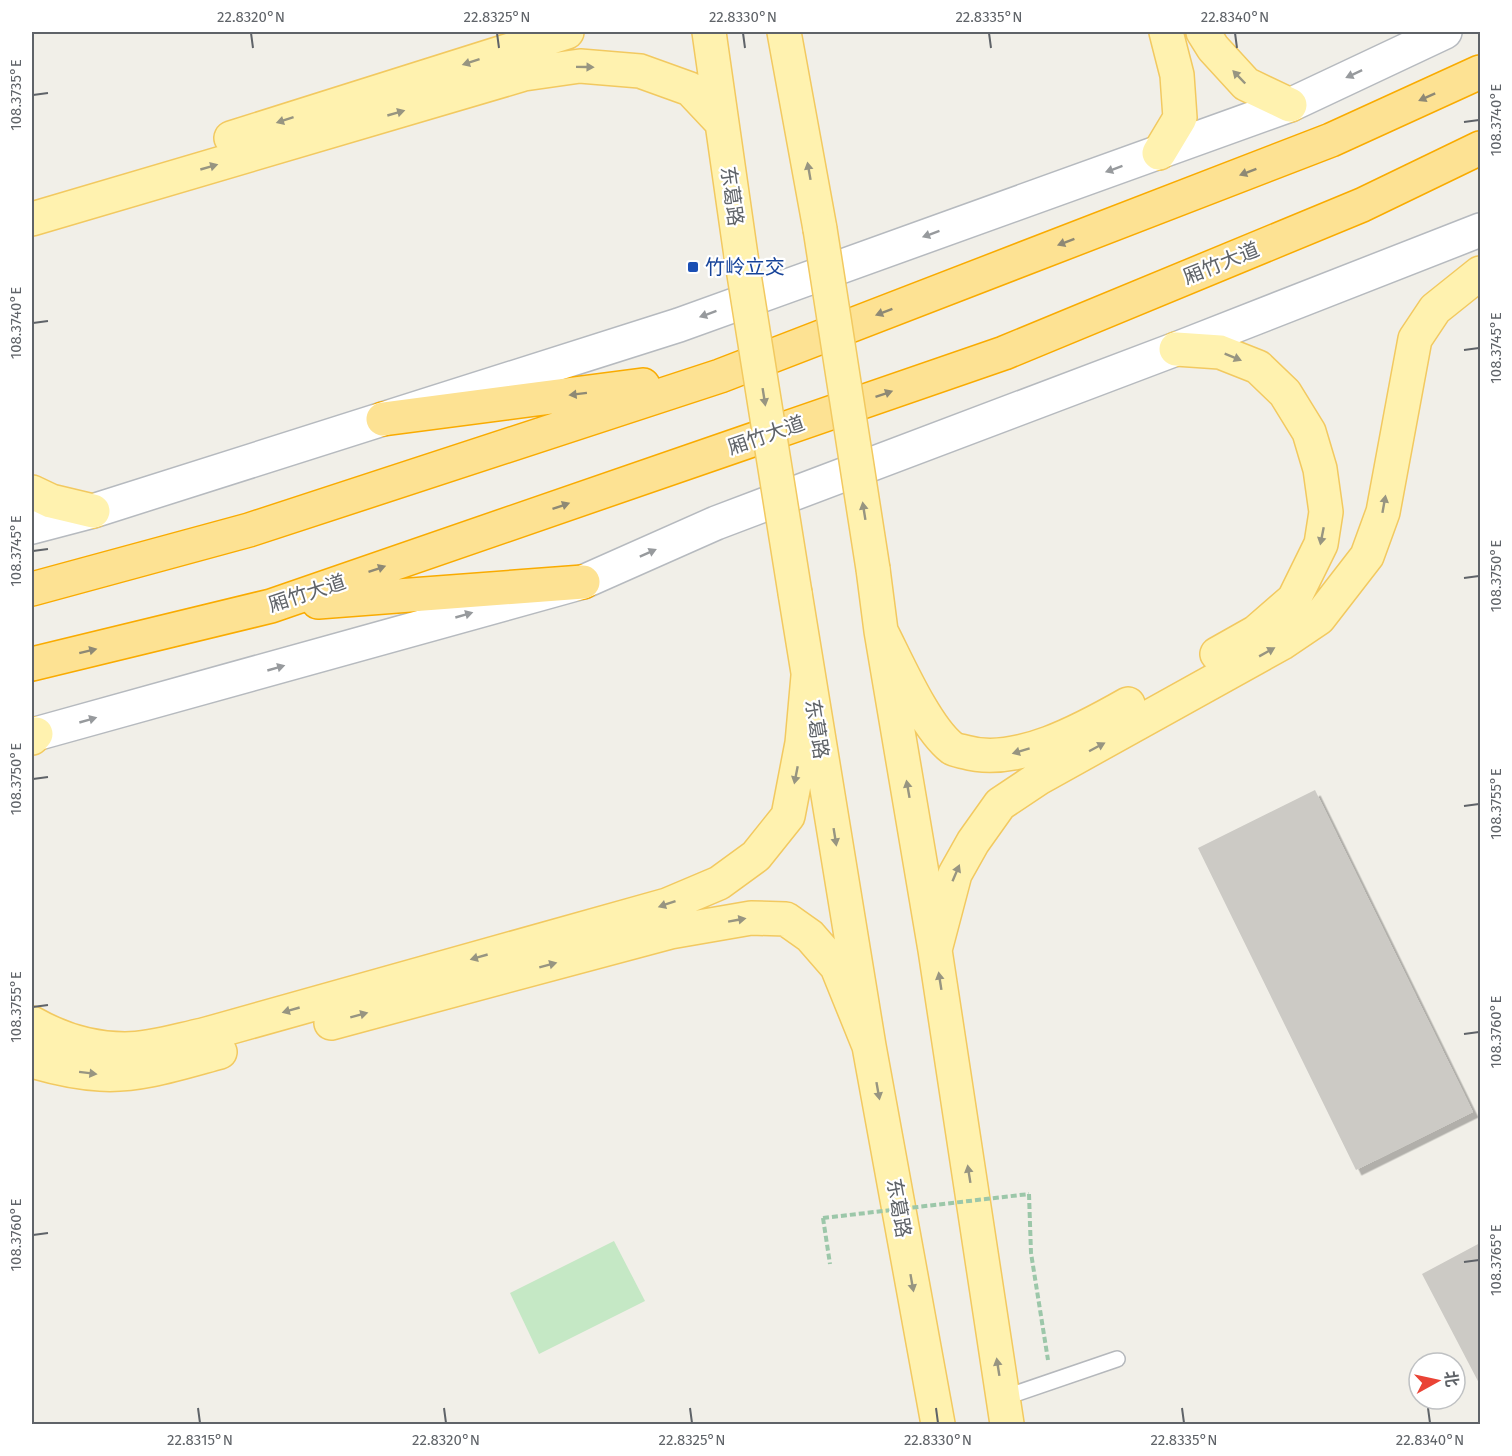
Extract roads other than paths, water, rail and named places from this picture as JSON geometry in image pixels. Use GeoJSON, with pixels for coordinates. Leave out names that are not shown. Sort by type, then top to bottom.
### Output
{"type":"FeatureCollection","features":[{"type":"Feature","properties":{"kind":"highway"},"geometry":{"type":"LineString","coordinates":[[32,589],[249,530],[720,375],[1331,140],[1480,72]]}},
{"type":"Feature","properties":{"kind":"highway","name":"厢竹大道"},"geometry":{"type":"LineString","coordinates":[[32,664],[271,606],[1004,353],[1362,205],[1480,148]]}},
{"type":"Feature","properties":{"kind":"highway"},"geometry":{"type":"LineString","coordinates":[[383,419],[720,375]]}},
{"type":"Feature","properties":{"kind":"highway"},"geometry":{"type":"LineString","coordinates":[[271,606],[583,582]]}},
{"type":"Feature","properties":{"kind":"main road"},"geometry":{"type":"LineString","coordinates":[[32,201],[567,32]]}},
{"type":"Feature","properties":{"kind":"main road","name":"东葛路"},"geometry":{"type":"LineString","coordinates":[[709,32],[741,256],[808,676],[869,1046],[938,1425]]}},
{"type":"Feature","properties":{"kind":"main road"},"geometry":{"type":"LineString","coordinates":[[784,32],[820,229],[881,631],[935,950],[1005,1411]]}},
{"type":"Feature","properties":{"kind":"main road"},"geometry":{"type":"LineString","coordinates":[[790,67],[805,32]]}},
{"type":"Feature","properties":{"kind":"main road"},"geometry":{"type":"LineString","coordinates":[[1159,153],[1180,118],[1177,75],[1166,32]]}},
{"type":"Feature","properties":{"kind":"main road"},"geometry":{"type":"LineString","coordinates":[[1203,32],[1213,48],[1246,84],[1290,105]]}},
{"type":"Feature","properties":{"kind":"main road"},"geometry":{"type":"LineString","coordinates":[[32,526],[93,511],[679,325],[1290,105],[1445,32]]}},
{"type":"Feature","properties":{"kind":"main road"},"geometry":{"type":"LineString","coordinates":[[32,219],[524,74],[554,69],[580,66],[640,72],[690,89],[722,123]]}},
{"type":"Feature","properties":{"kind":"main road"},"geometry":{"type":"LineString","coordinates":[[33,736],[583,582],[716,523],[1176,349],[1480,230]]}},
{"type":"Feature","properties":{"kind":"main road"},"geometry":{"type":"LineString","coordinates":[[935,950],[955,874],[973,842],[1000,804],[1040,778],[1282,643],[1319,618],[1367,555],[1383,512],[1415,339],[1435,309],[1480,273]]}},
{"type":"Feature","properties":{"kind":"main road"},"geometry":{"type":"LineString","coordinates":[[881,631],[927,720],[953,749],[980,757],[1004,756],[1043,744],[1097,722],[1256,632],[1294,599],[1321,544],[1326,512],[1320,469],[1309,432],[1285,393],[1258,367],[1220,352],[1176,349]]}},
{"type":"Feature","properties":{"kind":"main road"},"geometry":{"type":"LineString","coordinates":[[32,492],[51,501],[93,511]]}},
{"type":"Feature","properties":{"kind":"main road"},"geometry":{"type":"LineString","coordinates":[[32,1023],[53,1035],[76,1042],[126,1049],[192,1037],[667,905],[719,883],[756,856],[788,816],[802,743],[808,676]]}},
{"type":"Feature","properties":{"kind":"main road"},"geometry":{"type":"LineString","coordinates":[[32,1059],[35,1062],[65,1070],[102,1075],[163,1067],[670,932],[751,918],[786,919],[810,936],[837,967],[869,1046]]}},
{"type":"Feature","properties":{"kind":"lane"},"geometry":{"type":"LineString","coordinates":[[1005,1411],[1052,1382],[1117,1359]]}},
{"type":"Feature","properties":{"kind":"place","name":"竹岭立交"},"geometry":{"type":"Point","coordinates":[693,267]}}]}
